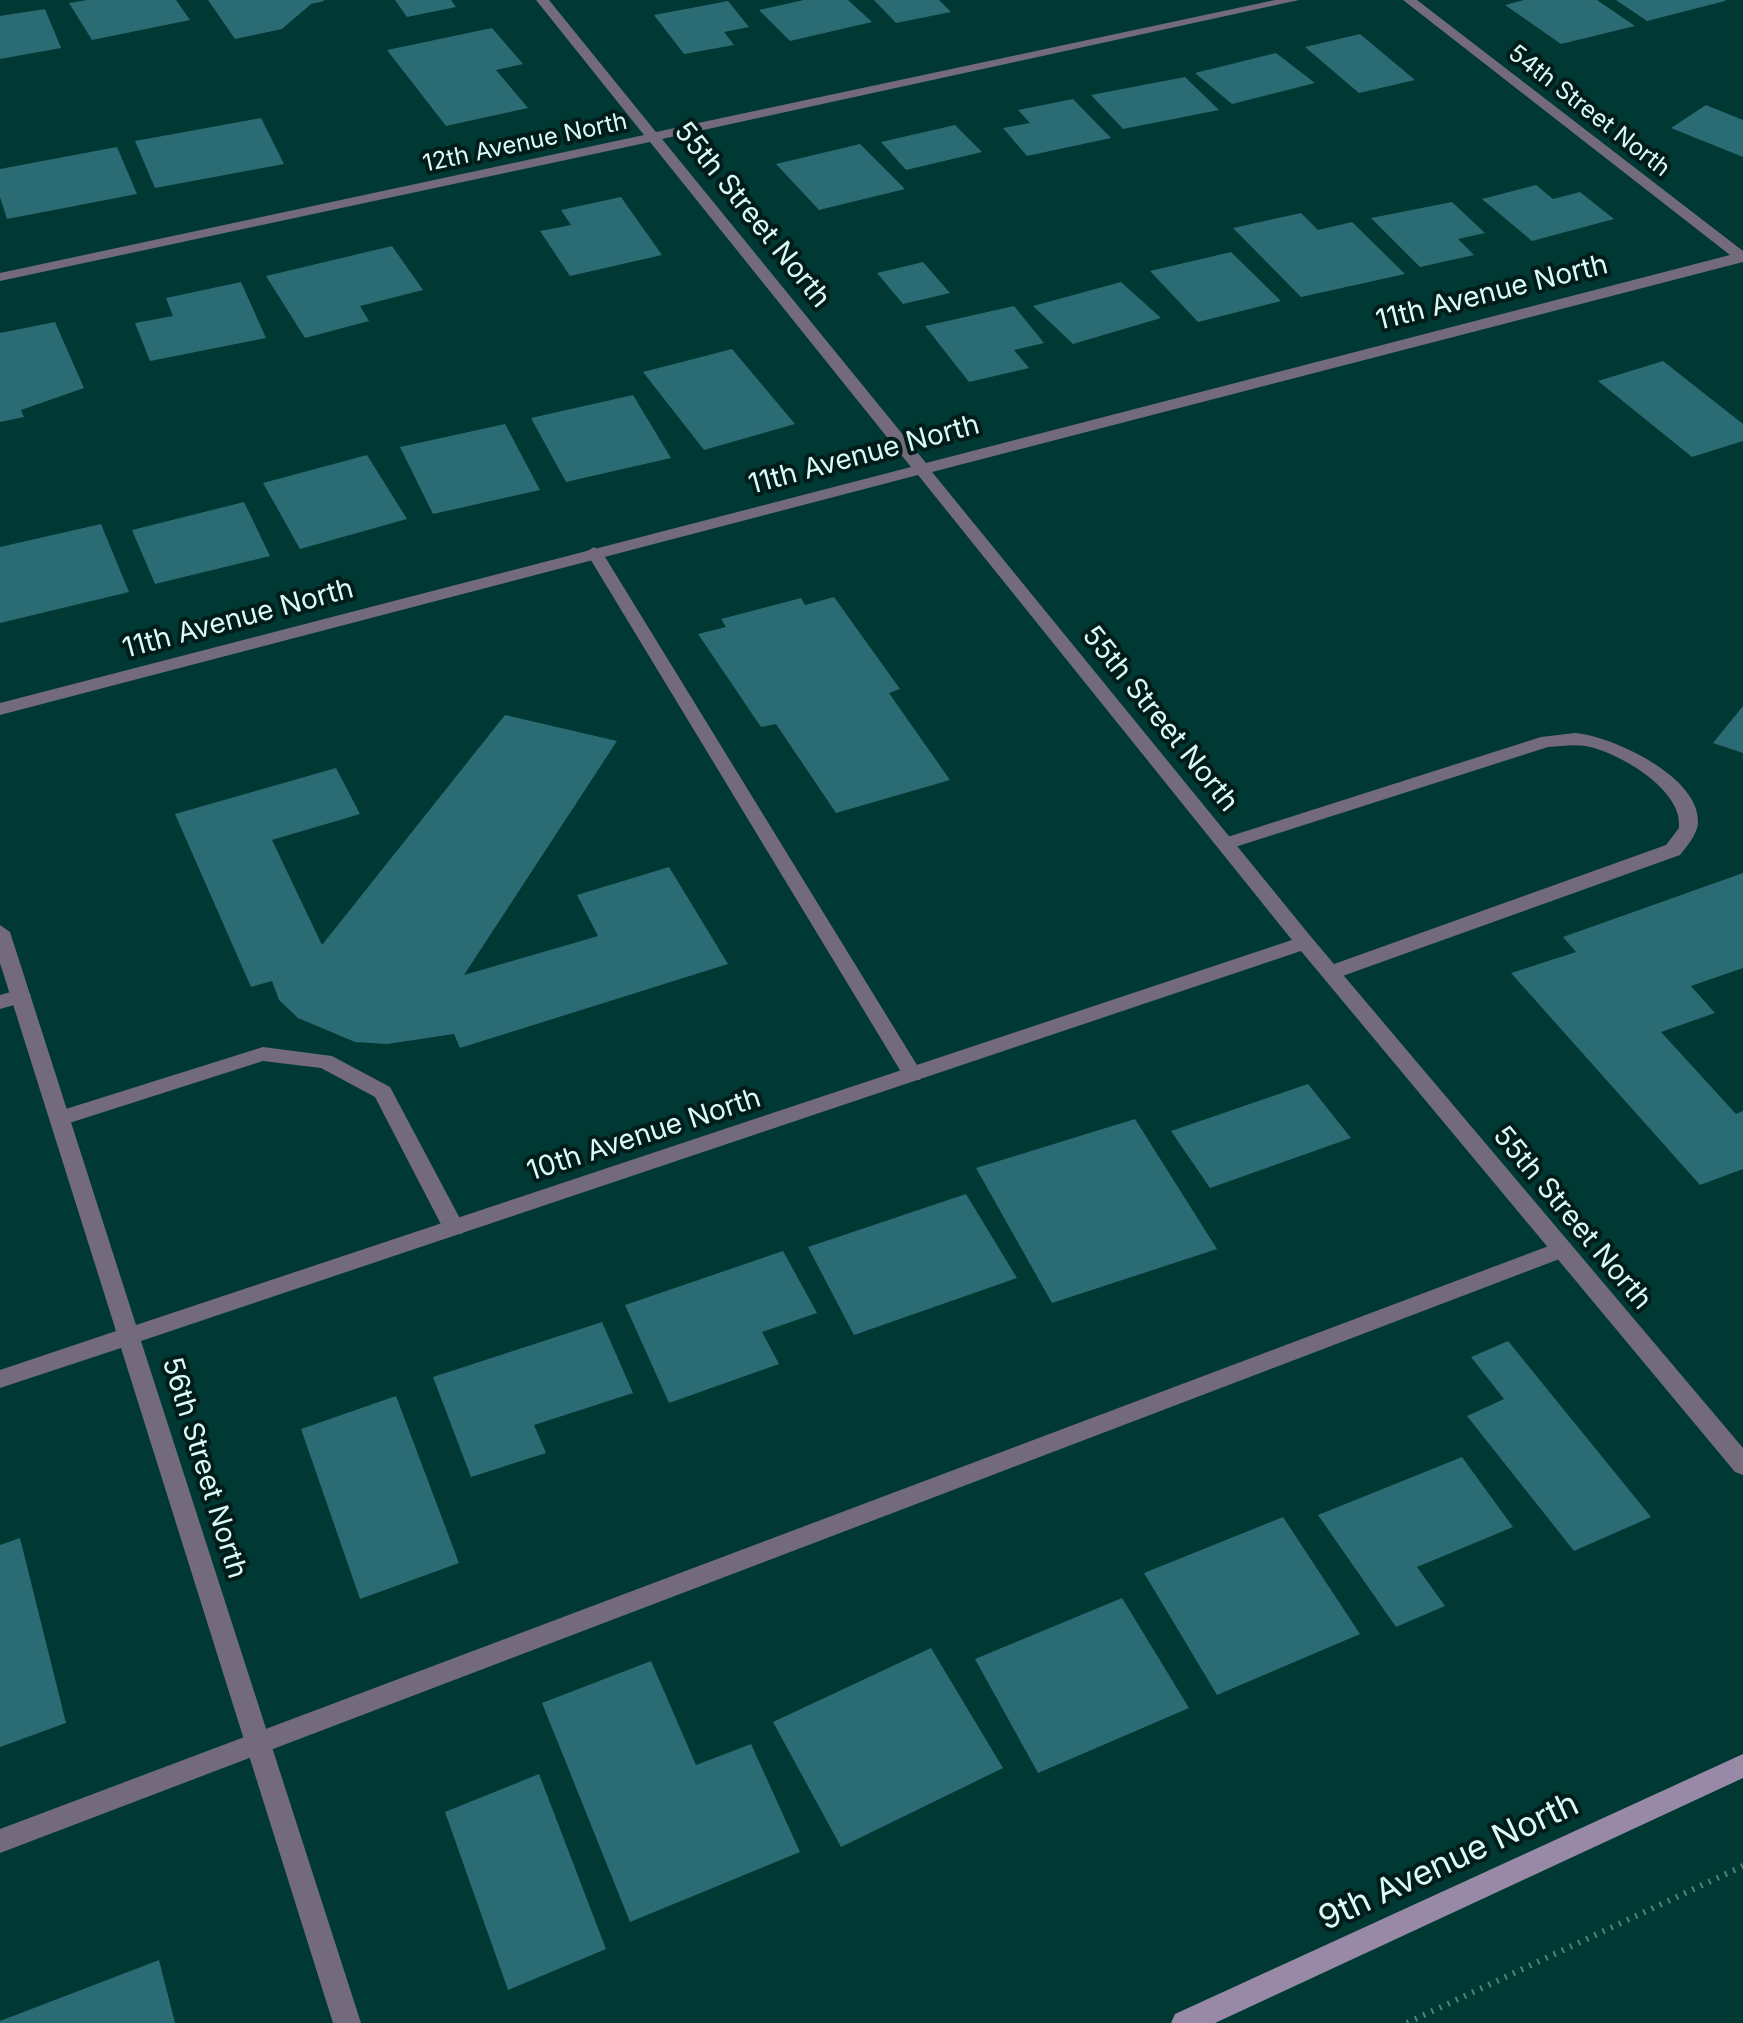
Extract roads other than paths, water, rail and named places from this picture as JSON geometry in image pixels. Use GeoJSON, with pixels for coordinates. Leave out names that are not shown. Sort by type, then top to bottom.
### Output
{"type":"FeatureCollection","features":[{"type":"Feature","properties":{"kind":"street","name":"55th Street North"},"geometry":{"type":"LineString","coordinates":[[542,0],[1305,943],[1743,1465]]}},
{"type":"Feature","properties":{"kind":"street","name":"12th Avenue North"},"geometry":{"type":"LineString","coordinates":[[0,277],[1293,0]]}},
{"type":"Feature","properties":{"kind":"street","name":"54th Street North"},"geometry":{"type":"LineString","coordinates":[[1409,0],[1742,257]]}},
{"type":"Feature","properties":{"kind":"street","name":"11th Avenue North"},"geometry":{"type":"LineString","coordinates":[[0,709],[920,467],[1742,257]]}},
{"type":"Feature","properties":{"kind":"street"},"geometry":{"type":"LineString","coordinates":[[594,552],[913,1075]]}},
{"type":"Feature","properties":{"kind":"street"},"geometry":{"type":"LineString","coordinates":[[1225,844],[1547,741],[1585,740],[1627,755],[1650,769],[1683,803],[1689,818],[1687,835],[1673,850],[1330,973]]}},
{"type":"Feature","properties":{"kind":"street","name":"56th Street North"},"geometry":{"type":"LineString","coordinates":[[0,932],[10,999],[60,1118],[347,2023]]}},
{"type":"Feature","properties":{"kind":"street","name":"10th Avenue North"},"geometry":{"type":"LineString","coordinates":[[0,1379],[1305,943]]}},
{"type":"Feature","properties":{"kind":"street"},"geometry":{"type":"LineString","coordinates":[[60,1118],[263,1054],[325,1061],[383,1092],[454,1228]]}},
{"type":"Feature","properties":{"kind":"street"},"geometry":{"type":"LineString","coordinates":[[0,1841],[1562,1249]]}},
{"type":"Feature","properties":{"kind":"street","name":"9th Avenue North"},"geometry":{"type":"LineString","coordinates":[[1185,2023],[1743,1766]]}}]}
